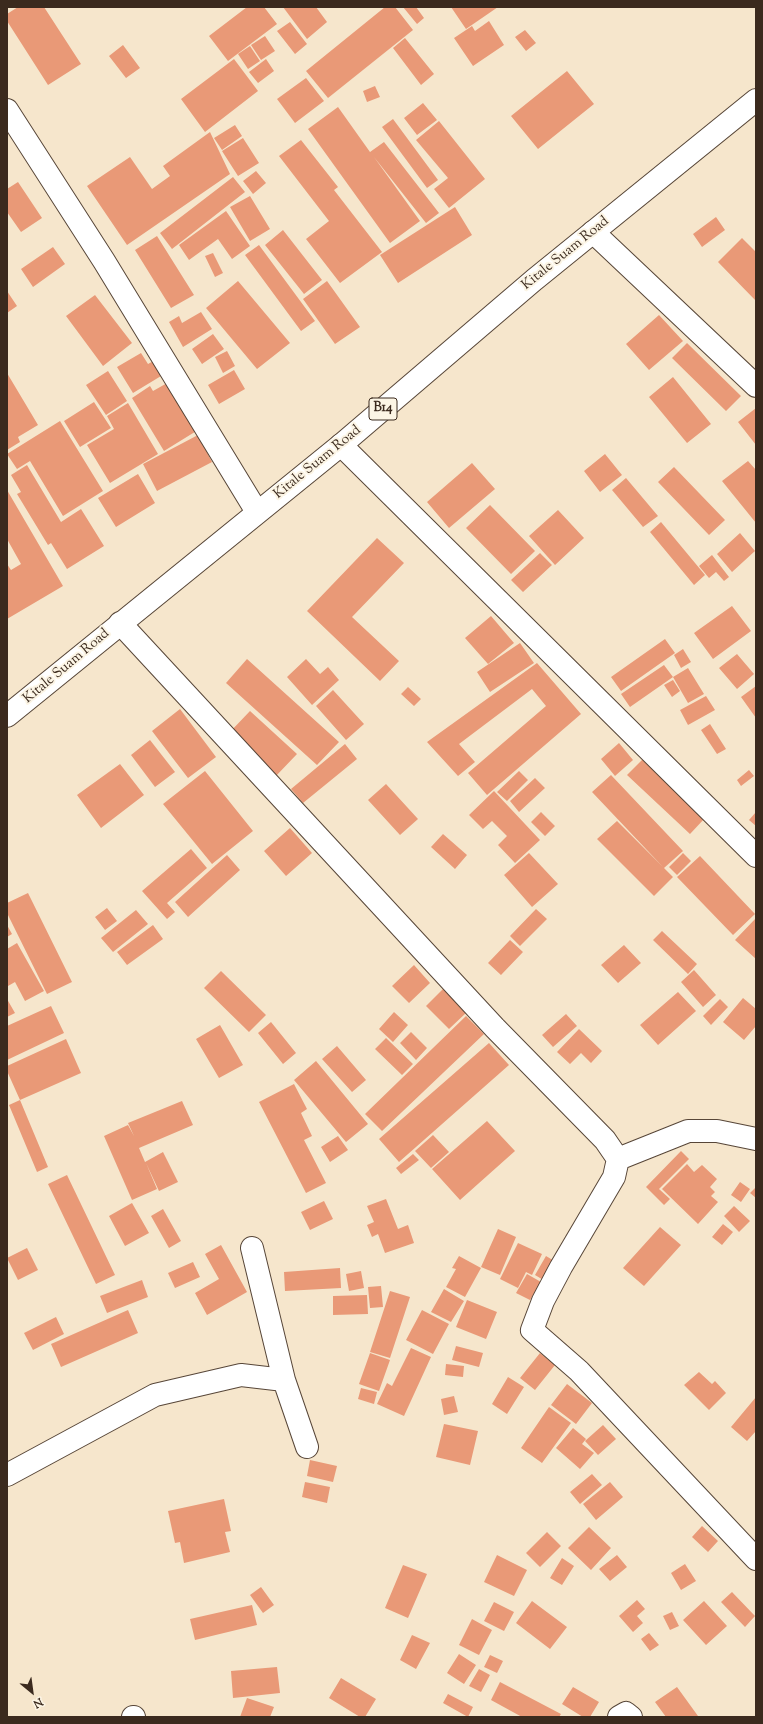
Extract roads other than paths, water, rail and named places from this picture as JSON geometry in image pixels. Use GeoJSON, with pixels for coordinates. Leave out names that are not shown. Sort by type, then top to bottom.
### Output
{"type":"FeatureCollection","features":[{"type":"Feature","properties":{"kind":"main road","name":"Kitale Suam Road"},"geometry":{"type":"LineString","coordinates":[[7,716],[341,445],[534,280],[756,100]]}},
{"type":"Feature","properties":{"kind":"main road"},"geometry":{"type":"LineString","coordinates":[[7,110],[104,262],[257,512]]}},
{"type":"Feature","properties":{"kind":"main road"},"geometry":{"type":"LineString","coordinates":[[593,232],[756,386]]}},
{"type":"Feature","properties":{"kind":"main road"},"geometry":{"type":"LineString","coordinates":[[341,445],[756,856]]}},
{"type":"Feature","properties":{"kind":"main road"},"geometry":{"type":"LineString","coordinates":[[120,623],[495,1028],[605,1140],[618,1159],[614,1177],[561,1267],[543,1301],[532,1330],[579,1371],[756,1559]]}},
{"type":"Feature","properties":{"kind":"main road"},"geometry":{"type":"LineString","coordinates":[[618,1159],[688,1131],[717,1131],[756,1139]]}},
{"type":"Feature","properties":{"kind":"main road"},"geometry":{"type":"LineString","coordinates":[[252,1248],[284,1380],[307,1447]]}},
{"type":"Feature","properties":{"kind":"main road"},"geometry":{"type":"LineString","coordinates":[[7,1475],[155,1395],[241,1375],[284,1380]]}},
{"type":"Feature","properties":{"kind":"main road"},"geometry":{"type":"LineString","coordinates":[[619,1717],[626,1713],[631,1717]]}}]}
